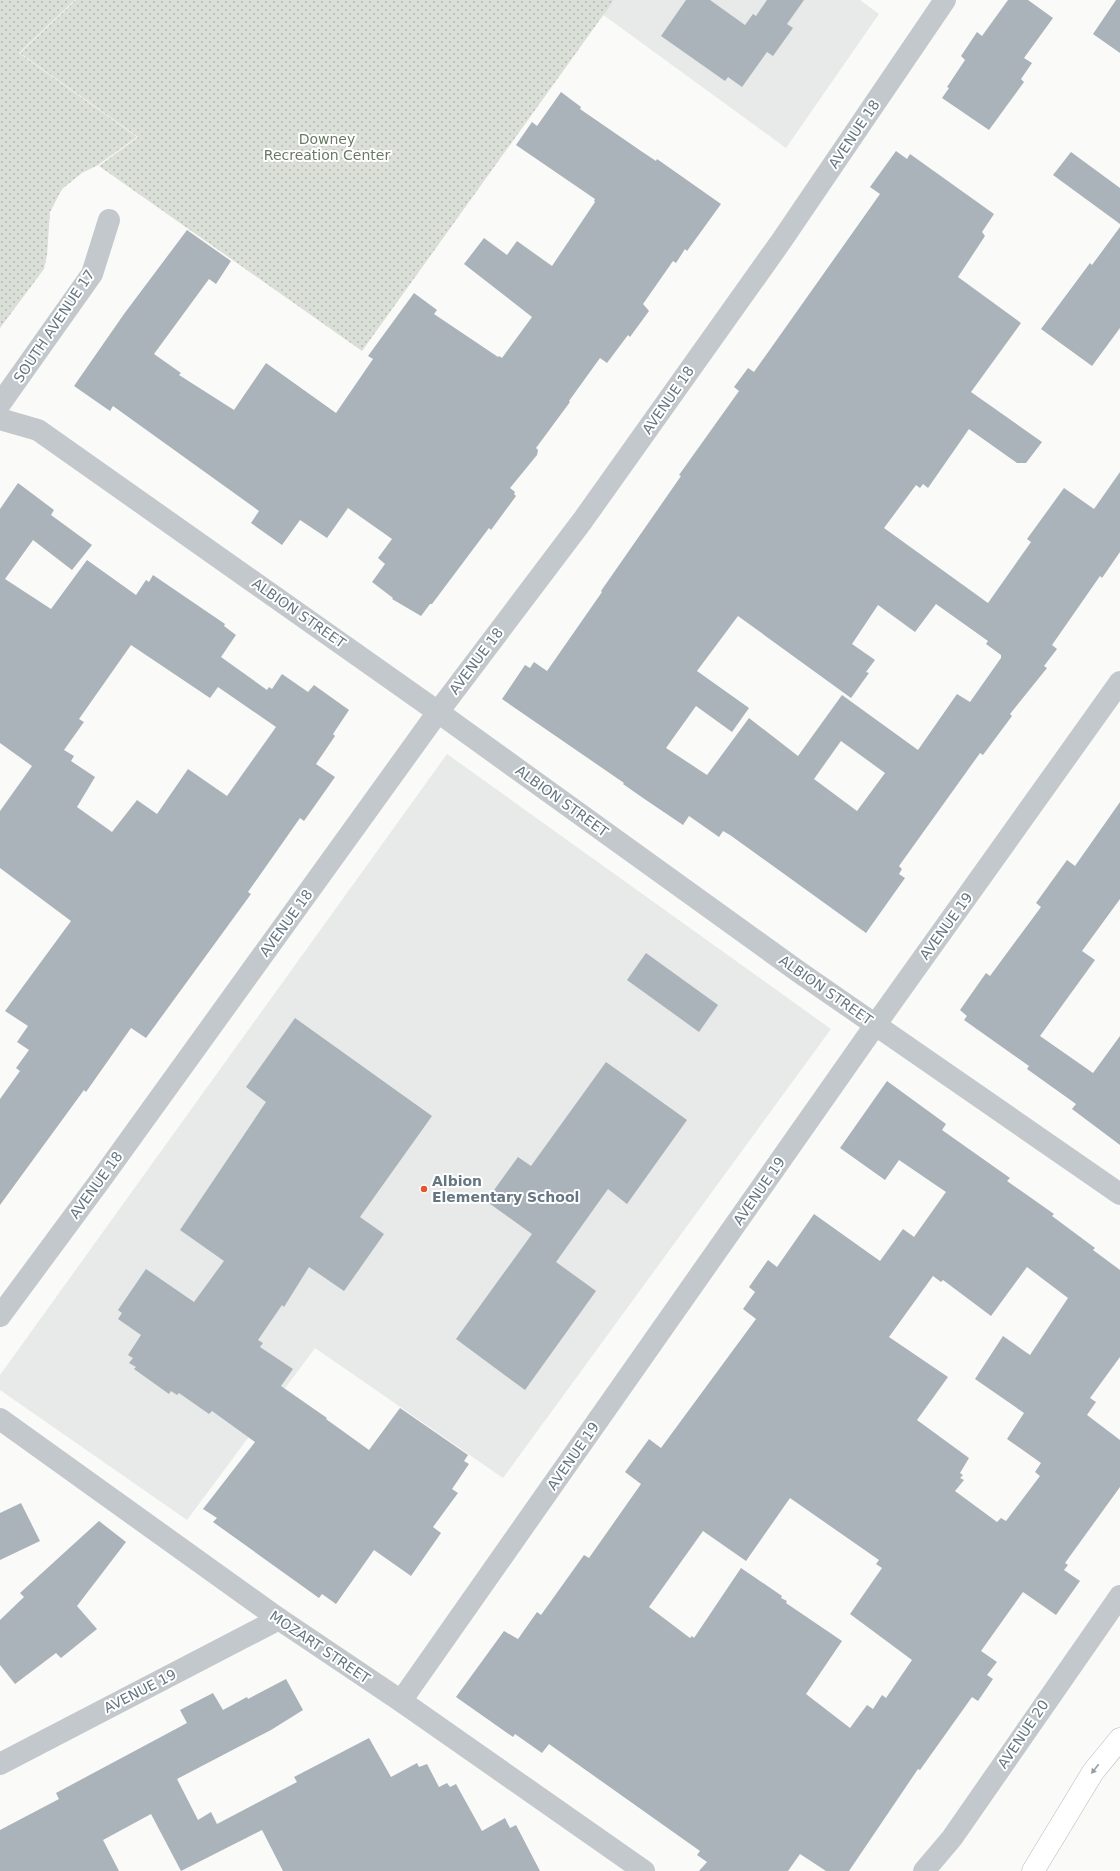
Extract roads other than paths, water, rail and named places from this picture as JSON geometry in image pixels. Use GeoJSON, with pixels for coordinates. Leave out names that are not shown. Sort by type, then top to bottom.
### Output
{"type":"FeatureCollection","features":[{"type":"Feature","properties":{"kind":"highway"},"geometry":{"type":"LineString","coordinates":[[1033,1871],[1093,1772],[1120,1739]]}},
{"type":"Feature","properties":{"kind":"street","name":"AVENUE 18"},"geometry":{"type":"LineString","coordinates":[[0,1316],[102,1178],[438,712],[582,520],[782,240],[945,0]]}},
{"type":"Feature","properties":{"kind":"street","name":"SOUTH AVENUE 17"},"geometry":{"type":"LineString","coordinates":[[0,404],[92,274],[109,220]]}},
{"type":"Feature","properties":{"kind":"street","name":"ALBION STREET"},"geometry":{"type":"LineString","coordinates":[[0,419],[38,430],[438,712],[799,972],[1120,1194]]}},
{"type":"Feature","properties":{"kind":"street","name":"AVENUE 19"},"geometry":{"type":"LineString","coordinates":[[400,1701],[876,1024],[1120,682]]}},
{"type":"Feature","properties":{"kind":"street","name":"MOZART STREET"},"geometry":{"type":"LineString","coordinates":[[0,1419],[279,1619],[400,1701],[644,1871]]}},
{"type":"Feature","properties":{"kind":"street","name":"AVENUE 20"},"geometry":{"type":"LineString","coordinates":[[924,1871],[952,1838],[1120,1596]]}},
{"type":"Feature","properties":{"kind":"street","name":"AVENUE 19"},"geometry":{"type":"LineString","coordinates":[[0,1764],[279,1619]]}},
{"type":"Feature","properties":{"kind":"place","name":"Albion Elementary School"},"geometry":{"type":"Point","coordinates":[424,1189]}},
{"type":"Feature","properties":{"kind":"park label","name":"Downey Recreation Center"},"geometry":{"type":"Point","coordinates":[327,148]}}]}
